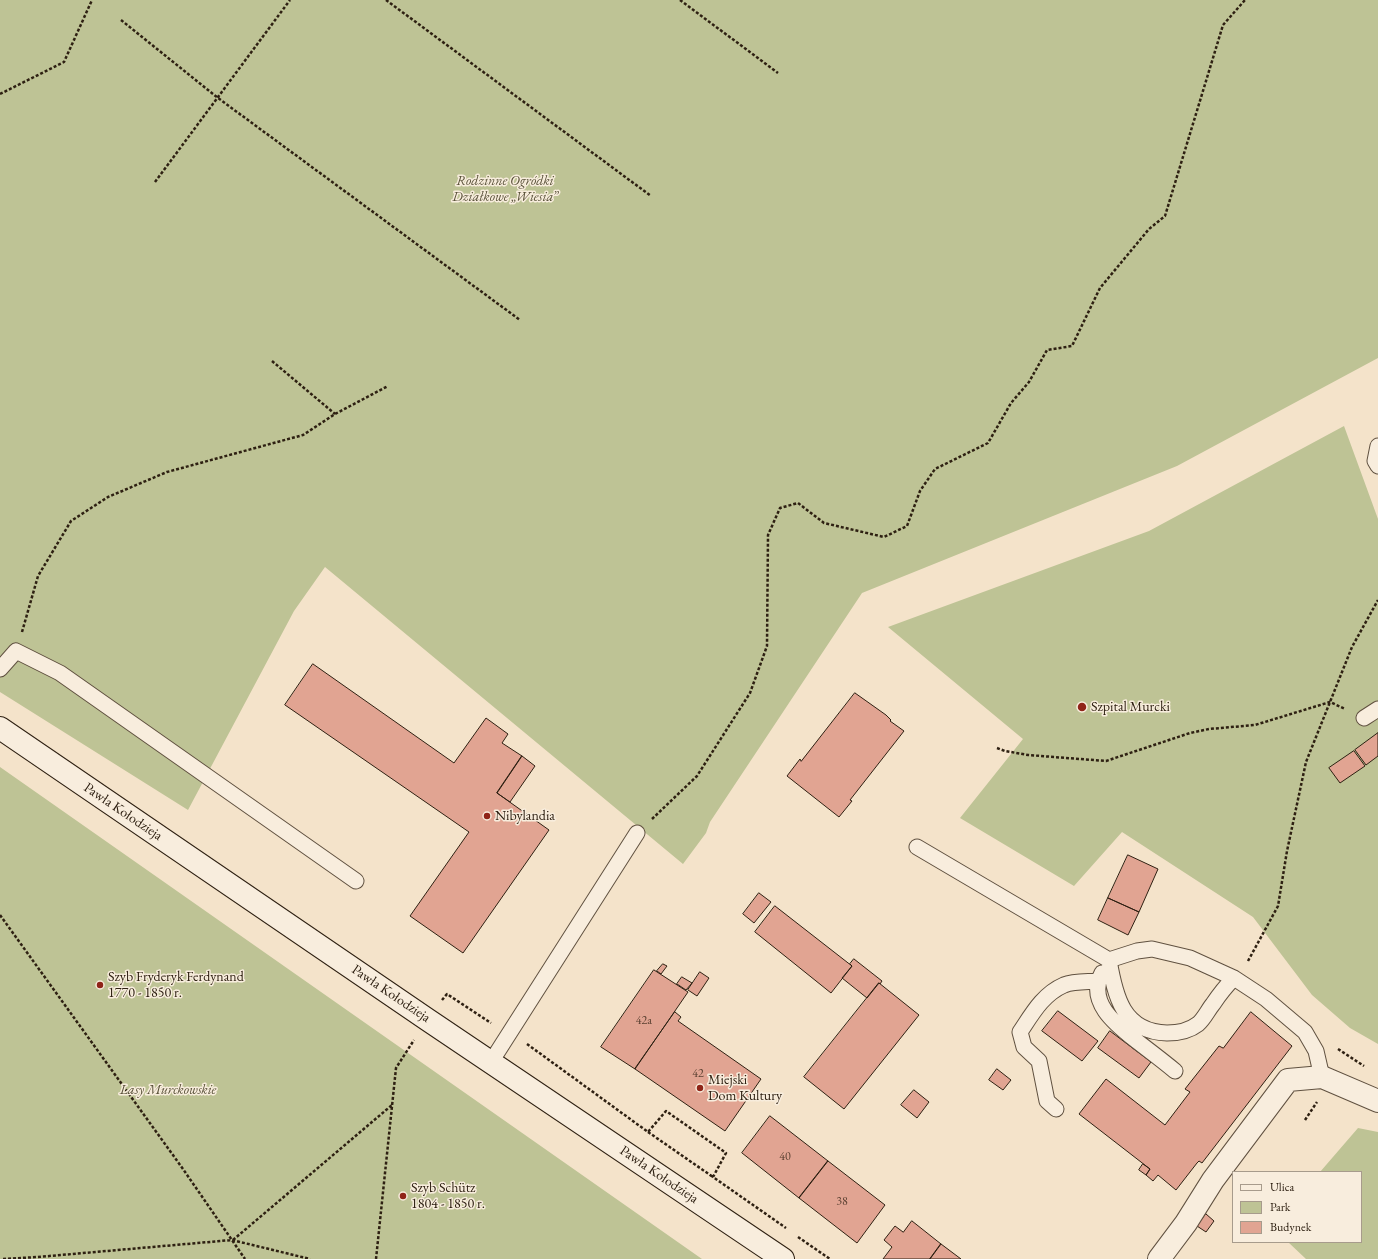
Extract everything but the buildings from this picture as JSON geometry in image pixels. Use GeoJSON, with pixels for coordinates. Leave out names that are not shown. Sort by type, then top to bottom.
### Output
{"type":"FeatureCollection","features":[{"type":"Feature","properties":{"kind":"street","name":"Pawła Kołodzieja"},"geometry":{"type":"LineString","coordinates":[[0,728],[428,1020],[783,1259]]}},
{"type":"Feature","properties":{"kind":"street"},"geometry":{"type":"LineString","coordinates":[[1159,1259],[1186,1223],[1213,1180],[1288,1080],[1322,1077],[1378,1101]]}},
{"type":"Feature","properties":{"kind":"lane"},"geometry":{"type":"LineString","coordinates":[[1378,446],[1375,461],[1378,466]]}},
{"type":"Feature","properties":{"kind":"lane"},"geometry":{"type":"LineString","coordinates":[[0,669],[16,651],[60,674],[356,881]]}},
{"type":"Feature","properties":{"kind":"lane"},"geometry":{"type":"LineString","coordinates":[[1364,718],[1378,709]]}},
{"type":"Feature","properties":{"kind":"lane"},"geometry":{"type":"LineString","coordinates":[[491,1062],[638,833]]}},
{"type":"Feature","properties":{"kind":"lane"},"geometry":{"type":"LineString","coordinates":[[917,847],[1109,960],[1115,992],[1123,1009],[1133,1022],[1147,1030],[1161,1033],[1178,1033],[1188,1030],[1200,1023],[1219,995],[1234,978]]}},
{"type":"Feature","properties":{"kind":"lane"},"geometry":{"type":"LineString","coordinates":[[1175,1071],[1114,1022],[1105,1012],[1098,994],[1098,981],[1109,960],[1137,950],[1152,949],[1190,958],[1234,978],[1266,999],[1305,1032],[1316,1051],[1322,1077]]}},
{"type":"Feature","properties":{"kind":"lane"},"geometry":{"type":"LineString","coordinates":[[1056,1109],[1046,1101],[1039,1061],[1024,1047],[1020,1032],[1041,1001],[1053,992],[1064,985],[1098,981]]}},
{"type":"Feature","properties":{"kind":"path"},"geometry":{"type":"LineString","coordinates":[[0,94],[64,62],[92,0]]}},
{"type":"Feature","properties":{"kind":"path"},"geometry":{"type":"LineString","coordinates":[[155,182],[290,0]]}},
{"type":"Feature","properties":{"kind":"path"},"geometry":{"type":"LineString","coordinates":[[386,0],[650,196]]}},
{"type":"Feature","properties":{"kind":"path"},"geometry":{"type":"LineString","coordinates":[[680,0],[778,73]]}},
{"type":"Feature","properties":{"kind":"path"},"geometry":{"type":"LineString","coordinates":[[638,833],[697,776],[750,694],[767,646],[768,535],[780,508],[798,503],[824,523],[884,537],[908,526],[920,491],[935,469],[988,443],[1011,402],[1029,382],[1047,350],[1072,346],[1100,288],[1149,229],[1165,216],[1223,26],[1245,0]]}},
{"type":"Feature","properties":{"kind":"path"},"geometry":{"type":"LineString","coordinates":[[121,20],[218,98],[520,320]]}},
{"type":"Feature","properties":{"kind":"path"},"geometry":{"type":"LineString","coordinates":[[272,361],[335,414]]}},
{"type":"Feature","properties":{"kind":"path"},"geometry":{"type":"LineString","coordinates":[[16,651],[38,576],[70,521],[108,496],[167,472],[303,435],[335,414],[388,386]]}},
{"type":"Feature","properties":{"kind":"path"},"geometry":{"type":"LineString","coordinates":[[1253,966],[1248,960],[1278,906],[1287,851],[1306,762],[1352,647],[1378,600]]}},
{"type":"Feature","properties":{"kind":"path"},"geometry":{"type":"LineString","coordinates":[[997,748],[1028,755],[1106,761],[1190,733],[1209,729],[1255,725],[1330,702]]}},
{"type":"Feature","properties":{"kind":"path"},"geometry":{"type":"LineString","coordinates":[[0,915],[245,1259]]}},
{"type":"Feature","properties":{"kind":"path"},"geometry":{"type":"LineString","coordinates":[[447,994],[508,1034],[531,1046],[648,1132],[791,1232]]}},
{"type":"Feature","properties":{"kind":"path"},"geometry":{"type":"LineString","coordinates":[[376,1259],[396,1068],[428,1020]]}},
{"type":"Feature","properties":{"kind":"path"},"geometry":{"type":"LineString","coordinates":[[1335,1047],[1366,1067]]}},
{"type":"Feature","properties":{"kind":"path"},"geometry":{"type":"LineString","coordinates":[[232,1240],[392,1105]]}},
{"type":"Feature","properties":{"kind":"path"},"geometry":{"type":"LineString","coordinates":[[648,1132],[666,1111],[726,1154],[712,1177]]}},
{"type":"Feature","properties":{"kind":"path"},"geometry":{"type":"LineString","coordinates":[[797,1236],[830,1259]]}},
{"type":"Feature","properties":{"kind":"path"},"geometry":{"type":"LineString","coordinates":[[3,1259],[38,1258],[232,1240],[310,1259]]}},
{"type":"Feature","properties":{"kind":"green space","name":"Rodzinne Ogródki Działkowe „Wiesia”"},"geometry":{"type":"Polygon","coordinates":[[[0,0],[1378,0],[1378,358],[1177,466],[862,593],[710,822],[706,833],[683,864],[325,567],[294,611],[188,810],[0,692],[0,0]]]}},
{"type":"Feature","properties":{"kind":"green space"},"geometry":{"type":"Polygon","coordinates":[[[1344,426],[1378,519],[1378,1044],[1350,1028],[1312,995],[1253,917],[1122,832],[1074,886],[960,818],[1023,739],[888,627],[1149,531],[1344,426]]]}},
{"type":"Feature","properties":{"kind":"green space","name":"Lasy Murckowskie"},"geometry":{"type":"Polygon","coordinates":[[[0,767],[702,1259],[0,1259],[0,767]]]}},
{"type":"Feature","properties":{"kind":"green space"},"geometry":{"type":"Polygon","coordinates":[[[1358,1128],[1378,1132],[1378,1259],[1306,1259],[1289,1243],[1362,1243],[1362,1171],[1321,1171],[1358,1128]]]}},
{"type":"Feature","properties":{"kind":"place","name":"Szpital Murcki"},"geometry":{"type":"Point","coordinates":[1082,707]}},
{"type":"Feature","properties":{"kind":"place","name":"Nibylandia"},"geometry":{"type":"Point","coordinates":[487,816]}},
{"type":"Feature","properties":{"kind":"place","name":"Szyb Fryderyk Ferdynand 1770 - 1850 r."},"geometry":{"type":"Point","coordinates":[100,985]}},
{"type":"Feature","properties":{"kind":"place","name":"Miejski Dom Kultury"},"geometry":{"type":"Point","coordinates":[700,1088]}},
{"type":"Feature","properties":{"kind":"place","name":"Szyb Schütz 1804 - 1850 r."},"geometry":{"type":"Point","coordinates":[403,1196]}}]}
